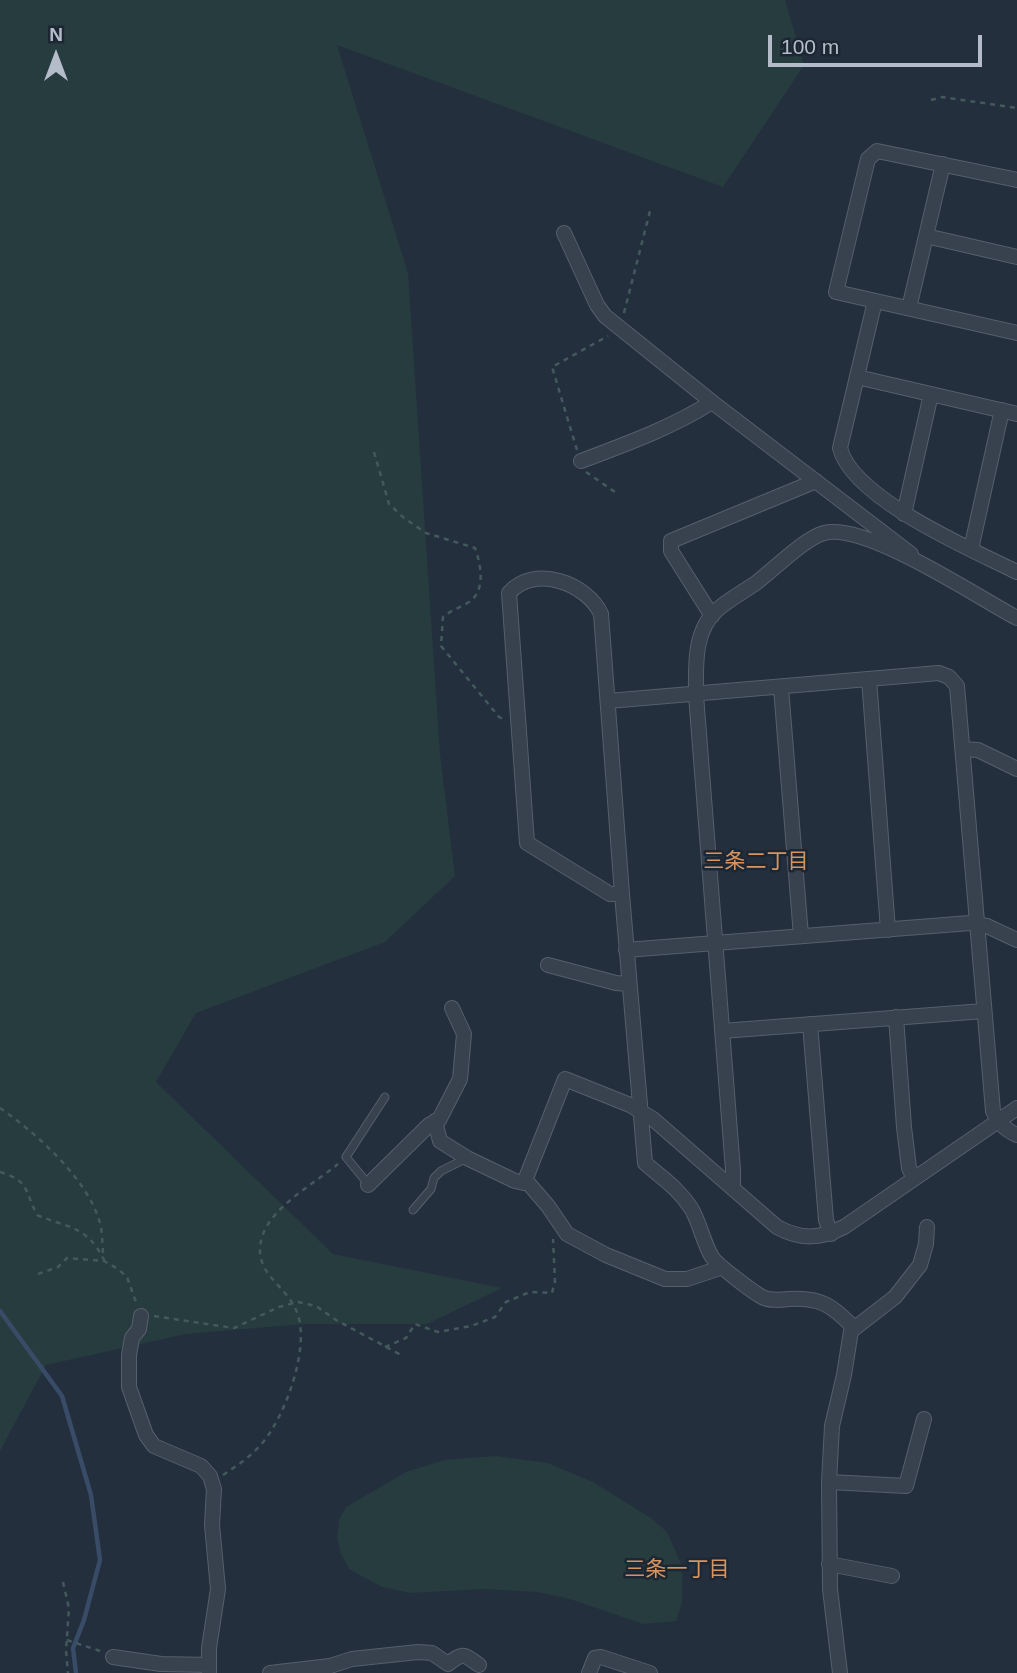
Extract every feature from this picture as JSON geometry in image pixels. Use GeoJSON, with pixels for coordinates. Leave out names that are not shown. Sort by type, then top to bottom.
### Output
{"type":"FeatureCollection","features":[{"type":"Feature","properties":{"kind":"street"},"geometry":{"type":"LineString","coordinates":[[1017,180],[877,151],[868,159],[836,292],[1017,333]]}},
{"type":"Feature","properties":{"kind":"street"},"geometry":{"type":"LineString","coordinates":[[909,308],[943,164]]}},
{"type":"Feature","properties":{"kind":"street"},"geometry":{"type":"LineString","coordinates":[[564,233],[597,305],[605,316],[712,402],[893,538],[925,566]]}},
{"type":"Feature","properties":{"kind":"street"},"geometry":{"type":"LineString","coordinates":[[926,236],[1017,257]]}},
{"type":"Feature","properties":{"kind":"street"},"geometry":{"type":"LineString","coordinates":[[875,301],[840,448],[845,464],[857,477],[904,514],[1017,572]]}},
{"type":"Feature","properties":{"kind":"street"},"geometry":{"type":"LineString","coordinates":[[857,377],[1017,414]]}},
{"type":"Feature","properties":{"kind":"street"},"geometry":{"type":"LineString","coordinates":[[904,514],[931,394]]}},
{"type":"Feature","properties":{"kind":"street"},"geometry":{"type":"LineString","coordinates":[[581,461],[650,434],[692,415],[712,402]]}},
{"type":"Feature","properties":{"kind":"street"},"geometry":{"type":"LineString","coordinates":[[971,549],[1002,410]]}},
{"type":"Feature","properties":{"kind":"street"},"geometry":{"type":"LineString","coordinates":[[712,616],[671,551],[671,541],[816,481]]}},
{"type":"Feature","properties":{"kind":"street"},"geometry":{"type":"LineString","coordinates":[[733,1187],[696,695],[696,654],[699,640],[714,612],[809,540],[825,533],[842,533],[865,539],[925,566],[1017,618]]}},
{"type":"Feature","properties":{"kind":"street"},"geometry":{"type":"LineString","coordinates":[[622,894],[610,894],[527,843],[509,593],[515,585],[526,581],[552,579],[568,583],[586,594],[597,605],[601,614],[645,1163],[672,1183],[691,1209],[711,1256],[720,1268],[734,1275],[761,1297],[770,1300],[817,1300],[841,1314],[853,1328]]}},
{"type":"Feature","properties":{"kind":"street"},"geometry":{"type":"LineString","coordinates":[[608,701],[939,673],[949,677],[957,686],[993,1111],[998,1121],[1008,1131],[1017,1135]]}},
{"type":"Feature","properties":{"kind":"street"},"geometry":{"type":"LineString","coordinates":[[869,679],[888,930]]}},
{"type":"Feature","properties":{"kind":"street"},"geometry":{"type":"LineString","coordinates":[[781,688],[801,936]]}},
{"type":"Feature","properties":{"kind":"street"},"geometry":{"type":"LineString","coordinates":[[962,749],[978,750],[1017,769]]}},
{"type":"Feature","properties":{"kind":"street"},"geometry":{"type":"LineString","coordinates":[[626,950],[977,923],[1017,940]]}},
{"type":"Feature","properties":{"kind":"street"},"geometry":{"type":"LineString","coordinates":[[548,965],[629,984]]}},
{"type":"Feature","properties":{"kind":"street"},"geometry":{"type":"LineString","coordinates":[[368,1185],[429,1125],[439,1119],[460,1079],[464,1034],[453,1008]]}},
{"type":"Feature","properties":{"kind":"street"},"geometry":{"type":"LineString","coordinates":[[722,1031],[984,1011]]}},
{"type":"Feature","properties":{"kind":"street"},"geometry":{"type":"LineString","coordinates":[[896,1017],[904,1127],[909,1168],[914,1179]]}},
{"type":"Feature","properties":{"kind":"street"},"geometry":{"type":"LineString","coordinates":[[810,1024],[826,1220],[831,1234]]}},
{"type":"Feature","properties":{"kind":"street"},"geometry":{"type":"LineString","coordinates":[[524,1183],[565,1079],[641,1111],[777,1227],[789,1234],[806,1238],[831,1234],[1017,1108]]}},
{"type":"Feature","properties":{"kind":"street"},"geometry":{"type":"LineString","coordinates":[[435,1121],[440,1141],[467,1158],[529,1185],[548,1206],[567,1234],[606,1255],[665,1279],[687,1279],[720,1268]]}},
{"type":"Feature","properties":{"kind":"street"},"geometry":{"type":"LineString","coordinates":[[840,1673],[829,1564],[832,1426],[853,1328],[895,1297],[920,1265],[927,1227]]}},
{"type":"Feature","properties":{"kind":"street"},"geometry":{"type":"LineString","coordinates":[[113,1657],[209,1669],[209,1648],[218,1589],[212,1525],[212,1482],[201,1466],[154,1446],[146,1435],[129,1387],[128,1356],[132,1338],[139,1329],[141,1316]]}},
{"type":"Feature","properties":{"kind":"street"},"geometry":{"type":"LineString","coordinates":[[829,1482],[906,1486],[924,1419]]}},
{"type":"Feature","properties":{"kind":"street"},"geometry":{"type":"LineString","coordinates":[[829,1564],[892,1576]]}},
{"type":"Feature","properties":{"kind":"street"},"geometry":{"type":"LineString","coordinates":[[270,1673],[330,1670],[352,1659],[418,1652],[432,1653],[448,1664],[460,1655],[465,1655],[479,1665]]}},
{"type":"Feature","properties":{"kind":"street"},"geometry":{"type":"LineString","coordinates":[[589,1673],[595,1658],[601,1657],[650,1673]]}},
{"type":"Feature","properties":{"kind":"lane"},"geometry":{"type":"LineString","coordinates":[[368,1185],[346,1157],[385,1097]]}},
{"type":"Feature","properties":{"kind":"lane"},"geometry":{"type":"LineString","coordinates":[[413,1210],[431,1189],[434,1178],[441,1171],[467,1158]]}},
{"type":"Feature","properties":{"kind":"path"},"geometry":{"type":"LineString","coordinates":[[931,100],[942,97],[1017,107]]}},
{"type":"Feature","properties":{"kind":"path"},"geometry":{"type":"LineString","coordinates":[[615,492],[587,475],[552,366],[621,328],[650,211]]}},
{"type":"Feature","properties":{"kind":"path"},"geometry":{"type":"LineString","coordinates":[[374,452],[389,504],[426,533],[475,548],[480,560],[480,584],[476,597],[443,617],[441,646],[499,717],[518,723]]}},
{"type":"Feature","properties":{"kind":"path"},"geometry":{"type":"LineString","coordinates":[[0,1108],[47,1147],[85,1190],[100,1223],[104,1261]]}},
{"type":"Feature","properties":{"kind":"path"},"geometry":{"type":"LineString","coordinates":[[212,1482],[255,1452],[266,1440],[283,1411],[297,1370],[299,1317],[293,1304],[261,1262],[261,1238],[268,1223],[281,1208],[346,1157]]}},
{"type":"Feature","properties":{"kind":"path"},"geometry":{"type":"LineString","coordinates":[[0,1172],[23,1183],[37,1215],[68,1225],[94,1240],[104,1261]]}},
{"type":"Feature","properties":{"kind":"path"},"geometry":{"type":"LineString","coordinates":[[385,1347],[406,1338],[415,1324],[438,1332],[471,1326],[495,1317],[506,1302],[530,1292],[552,1293],[555,1282],[553,1237]]}},
{"type":"Feature","properties":{"kind":"path"},"geometry":{"type":"LineString","coordinates":[[38,1274],[58,1267],[67,1258],[104,1261],[127,1276],[141,1316],[164,1316],[234,1328],[279,1307],[298,1302],[316,1306],[336,1320],[403,1356]]}},
{"type":"Feature","properties":{"kind":"path"},"geometry":{"type":"LineString","coordinates":[[63,1583],[69,1608],[68,1673]]}},
{"type":"Feature","properties":{"kind":"path"},"geometry":{"type":"LineString","coordinates":[[67,1640],[113,1657]]}},
{"type":"Feature","properties":{"kind":"green space"},"geometry":{"type":"Polygon","coordinates":[[[0,0],[785,0],[804,65],[723,187],[337,45],[408,273],[440,754],[455,876],[385,942],[196,1013],[156,1082],[333,1254],[502,1288],[427,1324],[304,1324],[186,1334],[46,1365],[0,1451],[0,0]]]}},
{"type":"Feature","properties":{"kind":"green space"},"geometry":{"type":"Polygon","coordinates":[[[496,1456],[548,1463],[593,1482],[651,1518],[667,1532],[682,1566],[682,1603],[676,1621],[643,1624],[570,1599],[537,1592],[482,1589],[411,1593],[382,1587],[349,1569],[341,1554],[337,1537],[339,1520],[346,1507],[406,1472],[444,1460],[496,1456]]]}},
{"type":"Feature","properties":{"kind":"waterway"},"geometry":{"type":"LineString","coordinates":[[0,1311],[62,1396],[91,1495],[100,1560],[84,1620],[73,1648],[76,1673]]}},
{"type":"Feature","properties":{"kind":"district","name":"三条二丁目"},"geometry":{"type":"Point","coordinates":[756,862]}},
{"type":"Feature","properties":{"kind":"district","name":"三条一丁目"},"geometry":{"type":"Point","coordinates":[677,1570]}}]}
